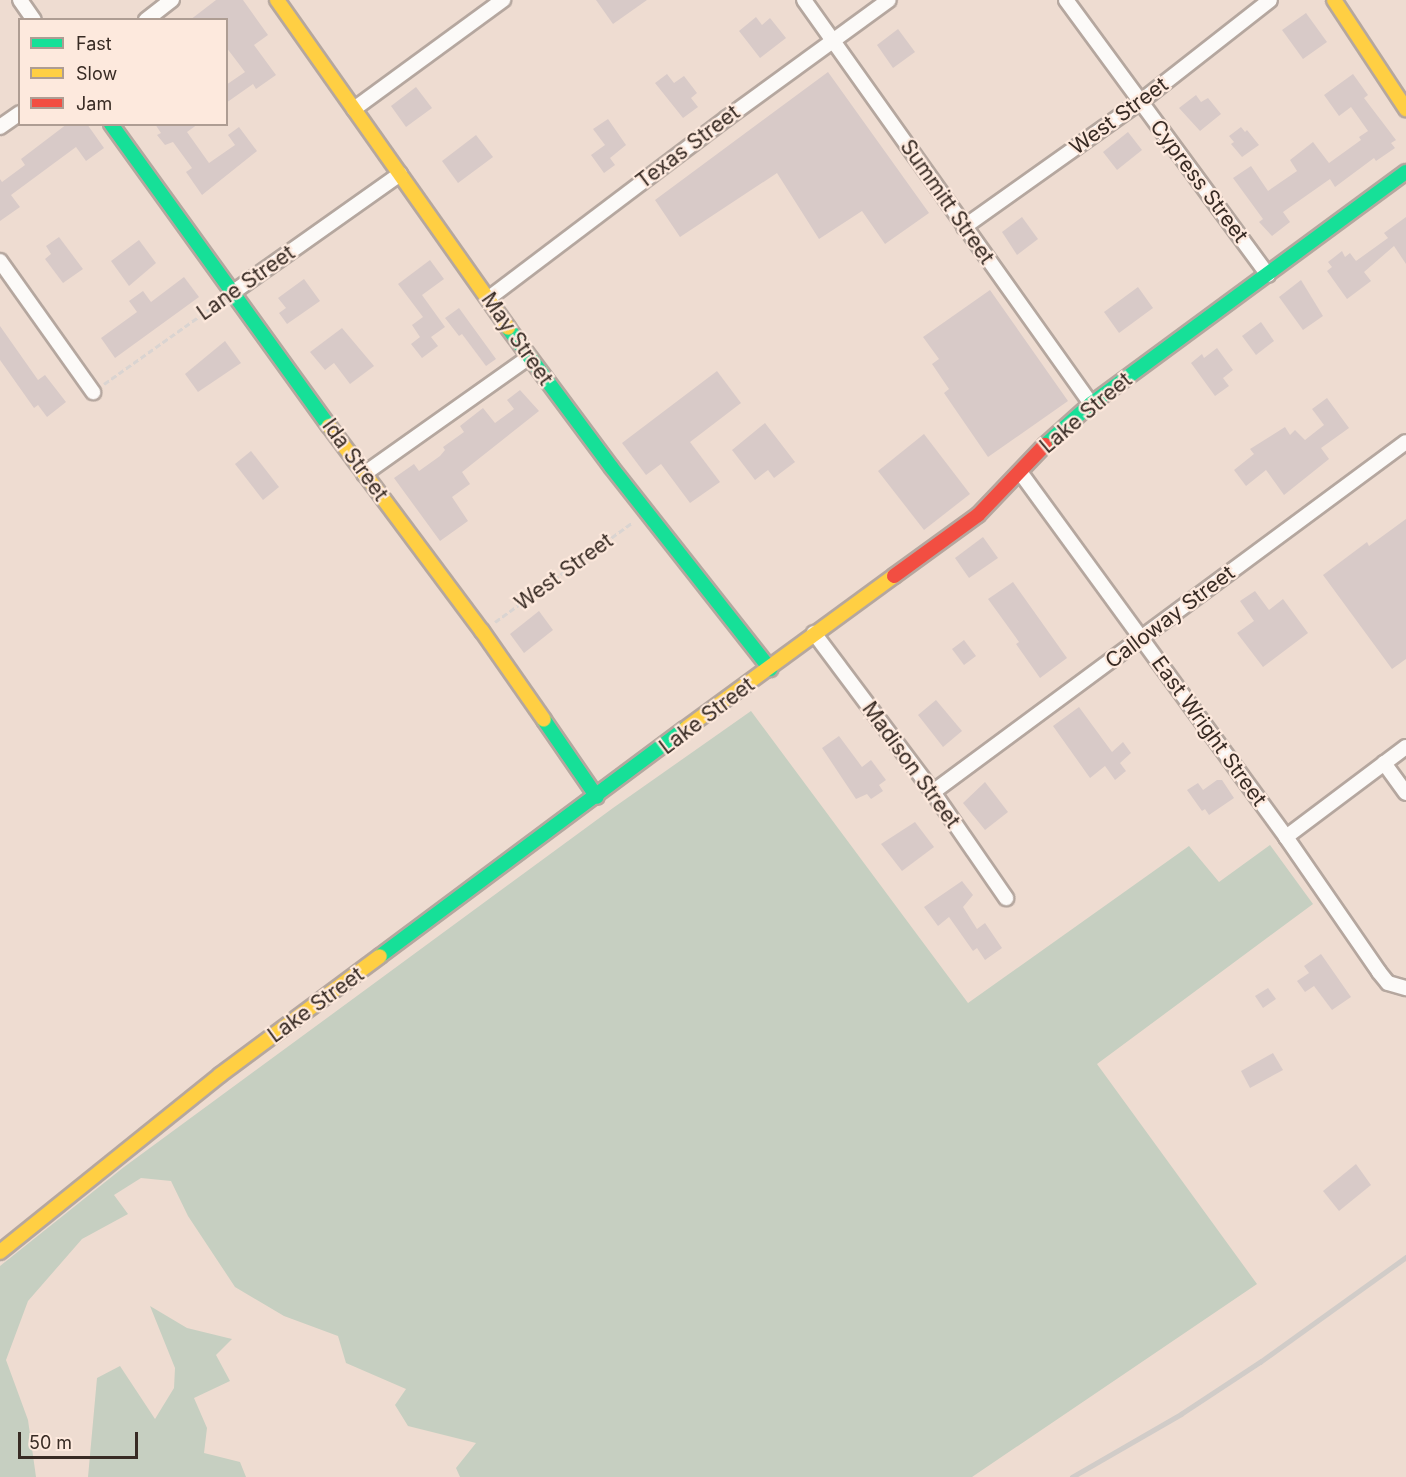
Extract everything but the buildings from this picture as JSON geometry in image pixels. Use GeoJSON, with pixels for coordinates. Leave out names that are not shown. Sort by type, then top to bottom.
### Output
{"type":"FeatureCollection","features":[{"type":"Feature","properties":{"kind":"street"},"geometry":{"type":"LineString","coordinates":[[20,0],[33,18]]}},
{"type":"Feature","properties":{"kind":"street"},"geometry":{"type":"LineString","coordinates":[[149,18],[172,0]]}},
{"type":"Feature","properties":{"kind":"street","name":"May Street"},"geometry":{"type":"LineString","coordinates":[[277,0],[529,357],[646,512],[770,669]]}},
{"type":"Feature","properties":{"kind":"street"},"geometry":{"type":"LineString","coordinates":[[354,109],[503,0]]}},
{"type":"Feature","properties":{"kind":"street","name":"Summitt Street"},"geometry":{"type":"LineString","coordinates":[[804,0],[1091,404]]}},
{"type":"Feature","properties":{"kind":"street","name":"Texas Street"},"geometry":{"type":"LineString","coordinates":[[489,298],[727,118],[890,0]]}},
{"type":"Feature","properties":{"kind":"street","name":"Cypress Street"},"geometry":{"type":"LineString","coordinates":[[1066,0],[1269,275]]}},
{"type":"Feature","properties":{"kind":"street","name":"West Street"},"geometry":{"type":"LineString","coordinates":[[964,227],[1140,102],[1270,0]]}},
{"type":"Feature","properties":{"kind":"street"},"geometry":{"type":"LineString","coordinates":[[1334,0],[1406,109]]}},
{"type":"Feature","properties":{"kind":"street"},"geometry":{"type":"LineString","coordinates":[[0,127],[18,114]]}},
{"type":"Feature","properties":{"kind":"street","name":"Ida Street"},"geometry":{"type":"LineString","coordinates":[[112,126],[364,474],[482,631],[597,797]]}},
{"type":"Feature","properties":{"kind":"street","name":"Lake Street"},"geometry":{"type":"LineString","coordinates":[[0,1252],[220,1076],[770,669],[814,633],[978,515],[1052,438],[1091,404],[1406,172]]}},
{"type":"Feature","properties":{"kind":"street","name":"Lane Street"},"geometry":{"type":"LineString","coordinates":[[232,293],[400,174]]}},
{"type":"Feature","properties":{"kind":"street"},"geometry":{"type":"LineString","coordinates":[[0,261],[93,392]]}},
{"type":"Feature","properties":{"kind":"street"},"geometry":{"type":"LineString","coordinates":[[364,474],[529,357]]}},
{"type":"Feature","properties":{"kind":"street","name":"Calloway Street"},"geometry":{"type":"LineString","coordinates":[[933,792],[1406,442]]}},
{"type":"Feature","properties":{"kind":"street","name":"East Wright Street"},"geometry":{"type":"LineString","coordinates":[[1020,472],[1286,837],[1379,972],[1388,983],[1402,988]]}},
{"type":"Feature","properties":{"kind":"street","name":"Madison Street"},"geometry":{"type":"LineString","coordinates":[[814,633],[933,792],[1006,898]]}},
{"type":"Feature","properties":{"kind":"street"},"geometry":{"type":"LineString","coordinates":[[1286,837],[1406,747]]}},
{"type":"Feature","properties":{"kind":"street"},"geometry":{"type":"LineString","coordinates":[[1384,763],[1406,793]]}},
{"type":"Feature","properties":{"kind":"path","name":"Lane Street"},"geometry":{"type":"LineString","coordinates":[[93,392],[232,293]]}},
{"type":"Feature","properties":{"kind":"path","name":"West Street"},"geometry":{"type":"LineString","coordinates":[[482,631],[646,512]]}},
{"type":"Feature","properties":{"kind":"green space"},"geometry":{"type":"Polygon","coordinates":[[[751,711],[968,1003],[1189,846],[1219,882],[1270,845],[1313,904],[1097,1064],[1257,1284],[972,1477],[460,1477],[456,1468],[476,1443],[408,1426],[395,1405],[406,1389],[346,1363],[338,1336],[284,1316],[235,1287],[188,1216],[171,1181],[141,1178],[114,1195],[128,1214],[82,1239],[28,1301],[6,1360],[28,1420],[36,1477],[0,1477],[0,1266],[124,1167],[613,808],[751,711]]]}},
{"type":"Feature","properties":{"kind":"green space"},"geometry":{"type":"Polygon","coordinates":[[[150,1306],[187,1328],[232,1339],[216,1355],[230,1381],[194,1398],[207,1428],[204,1453],[240,1462],[246,1477],[88,1477],[97,1378],[120,1366],[155,1419],[174,1388],[175,1368],[150,1306]]]}},
{"type":"Feature","properties":{"kind":"railway"},"geometry":{"type":"LineString","coordinates":[[1072,1477],[1181,1414],[1260,1362],[1406,1257]]}},
{"type":"Feature","properties":{"kind":"traffic: fast"},"geometry":{"type":"LineString","coordinates":[[112,126],[329,426]]}},
{"type":"Feature","properties":{"kind":"traffic: fast"},"geometry":{"type":"LineString","coordinates":[[1045,445],[1091,404],[1406,172]]}},
{"type":"Feature","properties":{"kind":"traffic: fast"},"geometry":{"type":"LineString","coordinates":[[508,328],[612,468],[770,669]]}},
{"type":"Feature","properties":{"kind":"traffic: fast"},"geometry":{"type":"LineString","coordinates":[[544,720],[597,797]]}},
{"type":"Feature","properties":{"kind":"traffic: fast"},"geometry":{"type":"LineString","coordinates":[[380,956],[685,729]]}},
{"type":"Feature","properties":{"kind":"traffic: slow"},"geometry":{"type":"LineString","coordinates":[[277,0],[508,328]]}},
{"type":"Feature","properties":{"kind":"traffic: slow"},"geometry":{"type":"LineString","coordinates":[[1334,0],[1406,109]]}},
{"type":"Feature","properties":{"kind":"traffic: slow"},"geometry":{"type":"LineString","coordinates":[[329,426],[482,631],[544,720]]}},
{"type":"Feature","properties":{"kind":"traffic: slow"},"geometry":{"type":"LineString","coordinates":[[685,729],[894,576]]}},
{"type":"Feature","properties":{"kind":"traffic: slow"},"geometry":{"type":"LineString","coordinates":[[0,1252],[220,1075],[380,956]]}},
{"type":"Feature","properties":{"kind":"traffic: jam"},"geometry":{"type":"LineString","coordinates":[[894,576],[978,515],[1045,445]]}}]}
